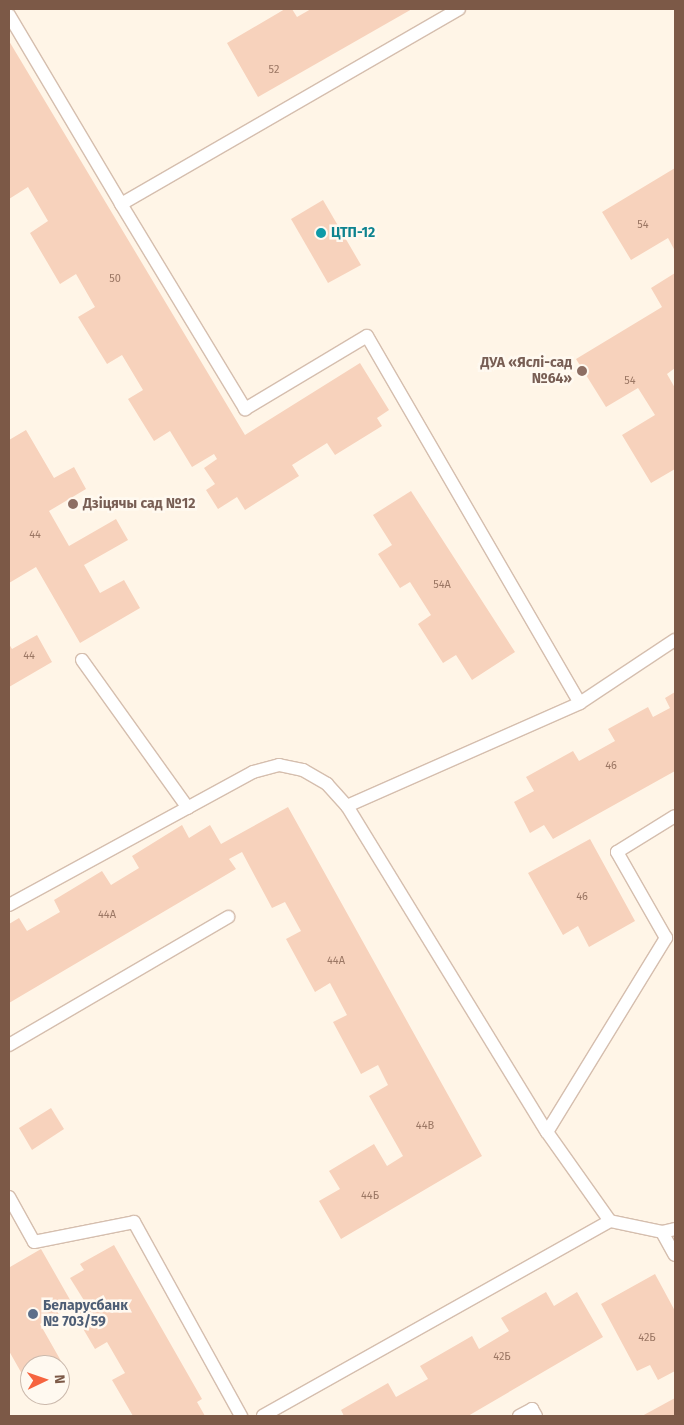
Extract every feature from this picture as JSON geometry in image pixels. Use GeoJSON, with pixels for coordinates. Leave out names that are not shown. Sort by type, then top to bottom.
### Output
{"type":"FeatureCollection","features":[{"type":"Feature","properties":{"kind":"lane"},"geometry":{"type":"LineString","coordinates":[[121,204],[459,9]]}},
{"type":"Feature","properties":{"kind":"lane"},"geometry":{"type":"LineString","coordinates":[[9,15],[245,409],[367,336],[580,703]]}},
{"type":"Feature","properties":{"kind":"lane"},"geometry":{"type":"LineString","coordinates":[[347,806],[580,703],[675,640]]}},
{"type":"Feature","properties":{"kind":"lane"},"geometry":{"type":"LineString","coordinates":[[82,660],[188,808]]}},
{"type":"Feature","properties":{"kind":"lane"},"geometry":{"type":"LineString","coordinates":[[9,905],[253,772],[280,765],[303,770],[327,784],[347,806],[547,1132],[610,1221]]}},
{"type":"Feature","properties":{"kind":"lane"},"geometry":{"type":"LineString","coordinates":[[547,1132],[666,938],[617,852],[675,816]]}},
{"type":"Feature","properties":{"kind":"lane"},"geometry":{"type":"LineString","coordinates":[[9,1045],[228,917]]}},
{"type":"Feature","properties":{"kind":"lane"},"geometry":{"type":"LineString","coordinates":[[9,1197],[34,1242],[134,1222],[241,1416]]}},
{"type":"Feature","properties":{"kind":"lane"},"geometry":{"type":"LineString","coordinates":[[264,1416],[610,1221],[662,1232],[675,1229]]}},
{"type":"Feature","properties":{"kind":"lane"},"geometry":{"type":"LineString","coordinates":[[662,1232],[675,1254]]}},
{"type":"Feature","properties":{"kind":"lane"},"geometry":{"type":"LineString","coordinates":[[519,1416],[532,1409],[536,1416]]}},
{"type":"Feature","properties":{"kind":"building"},"geometry":{"type":"Polygon","coordinates":[[[285,9],[292,9],[297,17],[311,9],[412,9],[258,97],[227,43],[285,9]]]}},
{"type":"Feature","properties":{"kind":"building"},"geometry":{"type":"Polygon","coordinates":[[[9,41],[245,435],[360,363],[389,410],[377,418],[382,426],[335,455],[327,443],[292,465],[299,476],[245,510],[237,497],[218,509],[206,490],[215,484],[204,468],[217,459],[214,454],[192,467],[170,431],[154,441],[128,399],[143,390],[122,355],[107,364],[78,317],[95,307],[76,274],[60,284],[30,233],[48,221],[28,187],[9,199],[9,41]]]}},
{"type":"Feature","properties":{"kind":"building"},"geometry":{"type":"Polygon","coordinates":[[[675,168],[675,251],[668,238],[631,260],[602,212],[675,168]]]}},
{"type":"Feature","properties":{"kind":"building","name":"ЦТП-12"},"geometry":{"type":"Polygon","coordinates":[[[323,200],[361,265],[328,283],[291,219],[323,200]]]}},
{"type":"Feature","properties":{"kind":"building"},"geometry":{"type":"Polygon","coordinates":[[[675,273],[675,368],[667,374],[675,388],[675,469],[651,483],[622,435],[655,415],[638,388],[606,407],[576,359],[662,307],[651,288],[675,273]]]}},
{"type":"Feature","properties":{"kind":"building"},"geometry":{"type":"Polygon","coordinates":[[[26,430],[54,478],[74,467],[86,489],[49,511],[69,546],[116,519],[128,540],[84,565],[100,593],[124,580],[140,608],[80,643],[36,567],[9,583],[9,440],[26,430]]]}},
{"type":"Feature","properties":{"kind":"building"},"geometry":{"type":"Polygon","coordinates":[[[411,491],[515,652],[472,680],[456,655],[443,663],[418,624],[431,615],[410,582],[400,588],[378,554],[392,545],[373,515],[411,491]]]}},
{"type":"Feature","properties":{"kind":"building"},"geometry":{"type":"Polygon","coordinates":[[[37,635],[52,662],[9,687],[9,644],[12,649],[37,635]]]}},
{"type":"Feature","properties":{"kind":"building"},"geometry":{"type":"Polygon","coordinates":[[[675,692],[675,771],[553,839],[544,825],[530,833],[514,802],[534,791],[526,777],[573,751],[579,761],[615,741],[608,729],[648,707],[653,717],[670,708],[665,698],[675,692]]]}},
{"type":"Feature","properties":{"kind":"building"},"geometry":{"type":"Polygon","coordinates":[[[288,807],[482,1156],[341,1239],[319,1201],[340,1189],[329,1171],[374,1144],[387,1166],[403,1156],[369,1096],[388,1085],[378,1065],[361,1074],[333,1022],[347,1015],[330,983],[315,992],[286,939],[301,931],[285,902],[272,908],[242,852],[229,859],[236,869],[9,1003],[9,924],[19,918],[27,931],[60,912],[54,900],[102,871],[111,885],[139,868],[132,856],[182,825],[189,838],[210,825],[221,844],[288,807]]]}},
{"type":"Feature","properties":{"kind":"building"},"geometry":{"type":"Polygon","coordinates":[[[590,839],[635,921],[589,947],[578,926],[563,935],[528,873],[590,839]]]}},
{"type":"Feature","properties":{"kind":"building"},"geometry":{"type":"Polygon","coordinates":[[[51,1108],[64,1129],[32,1150],[19,1128],[51,1108]]]}},
{"type":"Feature","properties":{"kind":"building"},"geometry":{"type":"Polygon","coordinates":[[[114,1245],[202,1399],[197,1402],[205,1416],[133,1416],[112,1380],[125,1373],[107,1342],[95,1349],[72,1310],[85,1302],[70,1278],[84,1270],[80,1264],[114,1245]]]}},
{"type":"Feature","properties":{"kind":"building","name":"Беларусбанк № 703/59"},"geometry":{"type":"Polygon","coordinates":[[[41,1249],[73,1305],[40,1324],[58,1355],[20,1355],[20,1370],[9,1351],[9,1264],[10,1267],[41,1249]]]}},
{"type":"Feature","properties":{"kind":"building"},"geometry":{"type":"Polygon","coordinates":[[[655,1274],[675,1311],[675,1371],[658,1380],[650,1365],[637,1371],[601,1304],[655,1274]]]}},
{"type":"Feature","properties":{"kind":"building"},"geometry":{"type":"Polygon","coordinates":[[[546,1292],[554,1306],[577,1292],[603,1337],[468,1416],[344,1416],[341,1410],[388,1383],[396,1397],[428,1379],[420,1366],[472,1336],[479,1349],[509,1331],[501,1318],[546,1292]]]}},
{"type":"Feature","properties":{"kind":"building"},"geometry":{"type":"Polygon","coordinates":[[[675,1398],[675,1416],[642,1416],[675,1398]]]}},
{"type":"Feature","properties":{"kind":"place","name":"ЦТП-12"},"geometry":{"type":"Point","coordinates":[321,233]}},
{"type":"Feature","properties":{"kind":"place","name":"ДУА «Яслі-сад №64»"},"geometry":{"type":"Point","coordinates":[582,371]}},
{"type":"Feature","properties":{"kind":"place","name":"Дзіцячы сад №12"},"geometry":{"type":"Point","coordinates":[73,504]}},
{"type":"Feature","properties":{"kind":"place","name":"Беларусбанк № 703/59"},"geometry":{"type":"Point","coordinates":[33,1314]}}]}
